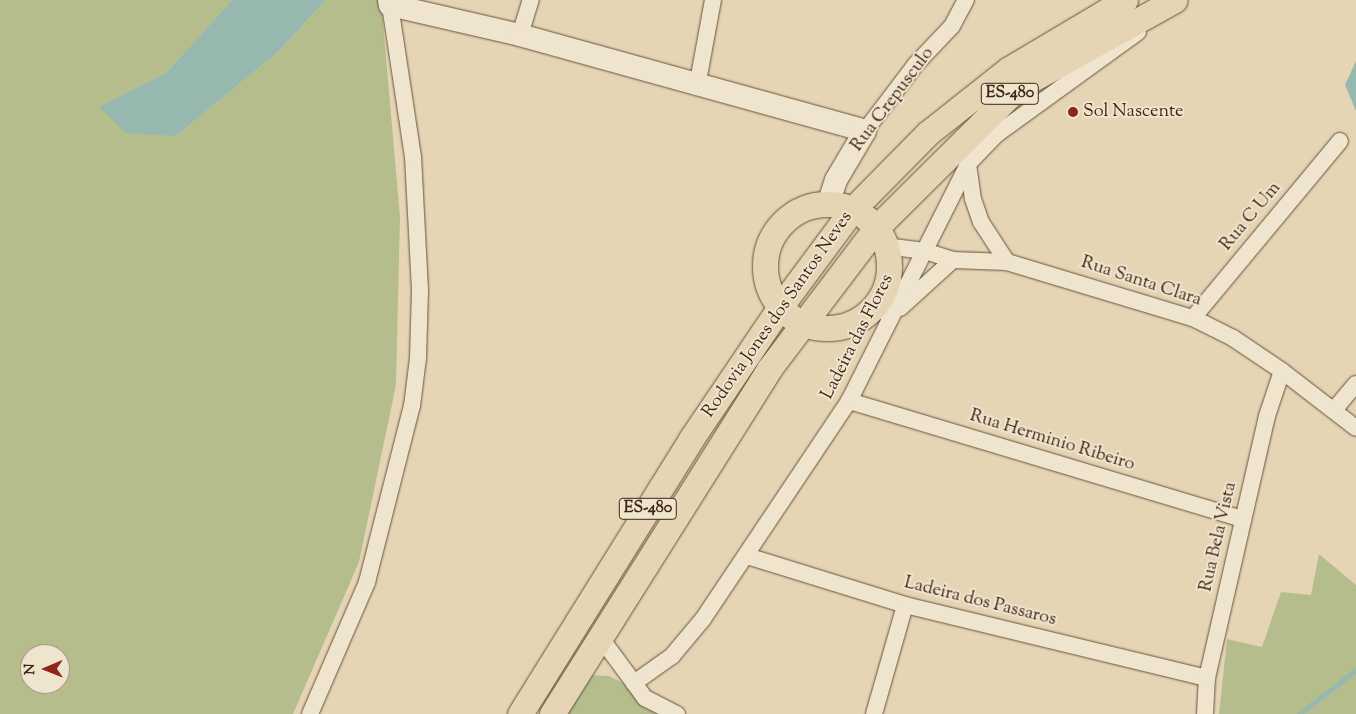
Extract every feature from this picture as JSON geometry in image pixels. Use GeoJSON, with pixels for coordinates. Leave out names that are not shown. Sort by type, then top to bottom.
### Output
{"type":"FeatureCollection","features":[{"type":"Feature","properties":{"kind":"main road","name":"Rodovia Jones dos Santos Neves"},"geometry":{"type":"LineString","coordinates":[[520,714],[691,439],[780,307],[852,210],[928,133],[1009,69],[1125,0]]}},
{"type":"Feature","properties":{"kind":"main road","name":"Rodovia Jones dos Santos Neves"},"geometry":{"type":"LineString","coordinates":[[552,714],[770,369],[803,323],[1018,87],[1175,0]]}},
{"type":"Feature","properties":{"kind":"main road"},"geometry":{"type":"LineString","coordinates":[[828,204],[852,210],[881,237],[888,274],[883,311],[845,326],[827,328],[803,323],[780,307],[771,291],[766,272],[772,239],[795,214],[828,204]]}},
{"type":"Feature","properties":{"kind":"street"},"geometry":{"type":"LineString","coordinates":[[520,35],[530,0]]}},
{"type":"Feature","properties":{"kind":"street"},"geometry":{"type":"LineString","coordinates":[[697,87],[713,0]]}},
{"type":"Feature","properties":{"kind":"street","name":"Rua Crepusculo"},"geometry":{"type":"LineString","coordinates":[[828,204],[836,180],[865,131],[916,64],[952,26],[966,0]]}},
{"type":"Feature","properties":{"kind":"street","name":"Ladeira das Flores"},"geometry":{"type":"LineString","coordinates":[[634,683],[672,656],[703,619],[747,556],[849,401],[883,311],[925,251],[968,164],[997,134],[1182,0]]}},
{"type":"Feature","properties":{"kind":"street"},"geometry":{"type":"LineString","coordinates":[[310,714],[367,582],[412,406],[418,358],[420,290],[412,157],[390,3],[520,35],[697,87],[865,131]]}},
{"type":"Feature","properties":{"kind":"street","name":"Rua C Um"},"geometry":{"type":"LineString","coordinates":[[1193,318],[1340,141]]}},
{"type":"Feature","properties":{"kind":"street"},"geometry":{"type":"LineString","coordinates":[[968,164],[972,199],[981,222],[1008,262]]}},
{"type":"Feature","properties":{"kind":"street","name":"Rua Santa Clara"},"geometry":{"type":"LineString","coordinates":[[881,237],[953,260],[1008,262],[1193,318],[1233,338],[1282,371],[1356,428]]}},
{"type":"Feature","properties":{"kind":"street"},"geometry":{"type":"LineString","coordinates":[[883,311],[953,260]]}},
{"type":"Feature","properties":{"kind":"street","name":"Rua Bela Vista"},"geometry":{"type":"LineString","coordinates":[[1206,714],[1207,678],[1267,416],[1282,371]]}},
{"type":"Feature","properties":{"kind":"street"},"geometry":{"type":"LineString","coordinates":[[1334,410],[1356,384]]}},
{"type":"Feature","properties":{"kind":"street","name":"Rua Herminio Ribeiro"},"geometry":{"type":"LineString","coordinates":[[849,401],[1243,519]]}},
{"type":"Feature","properties":{"kind":"street","name":"Ladeira dos Passaros"},"geometry":{"type":"LineString","coordinates":[[747,556],[905,605],[1207,678]]}},
{"type":"Feature","properties":{"kind":"street"},"geometry":{"type":"LineString","coordinates":[[874,714],[905,605]]}},
{"type":"Feature","properties":{"kind":"street"},"geometry":{"type":"LineString","coordinates":[[600,637],[645,698],[677,714]]}},
{"type":"Feature","properties":{"kind":"green space"},"geometry":{"type":"Polygon","coordinates":[[[0,0],[232,0],[166,73],[100,107],[176,136],[278,52],[326,0],[381,0],[400,217],[396,385],[359,562],[293,714],[0,714],[0,0]]]}},
{"type":"Feature","properties":{"kind":"green space"},"geometry":{"type":"Polygon","coordinates":[[[1319,554],[1356,585],[1356,714],[1219,714],[1227,639],[1262,647],[1281,592],[1311,595],[1319,554]]]}},
{"type":"Feature","properties":{"kind":"green space"},"geometry":{"type":"Polygon","coordinates":[[[589,675],[609,676],[686,714],[565,714],[589,675]]]}},
{"type":"Feature","properties":{"kind":"water"},"geometry":{"type":"Polygon","coordinates":[[[232,0],[326,0],[278,52],[176,136],[126,133],[99,107],[166,73],[232,0]]]}},
{"type":"Feature","properties":{"kind":"water"},"geometry":{"type":"Polygon","coordinates":[[[1356,61],[1356,111],[1345,85],[1356,61]]]}},
{"type":"Feature","properties":{"kind":"waterway"},"geometry":{"type":"LineString","coordinates":[[1299,714],[1356,670]]}},
{"type":"Feature","properties":{"kind":"place","name":"Sol Nascente"},"geometry":{"type":"Point","coordinates":[1073,112]}}]}
